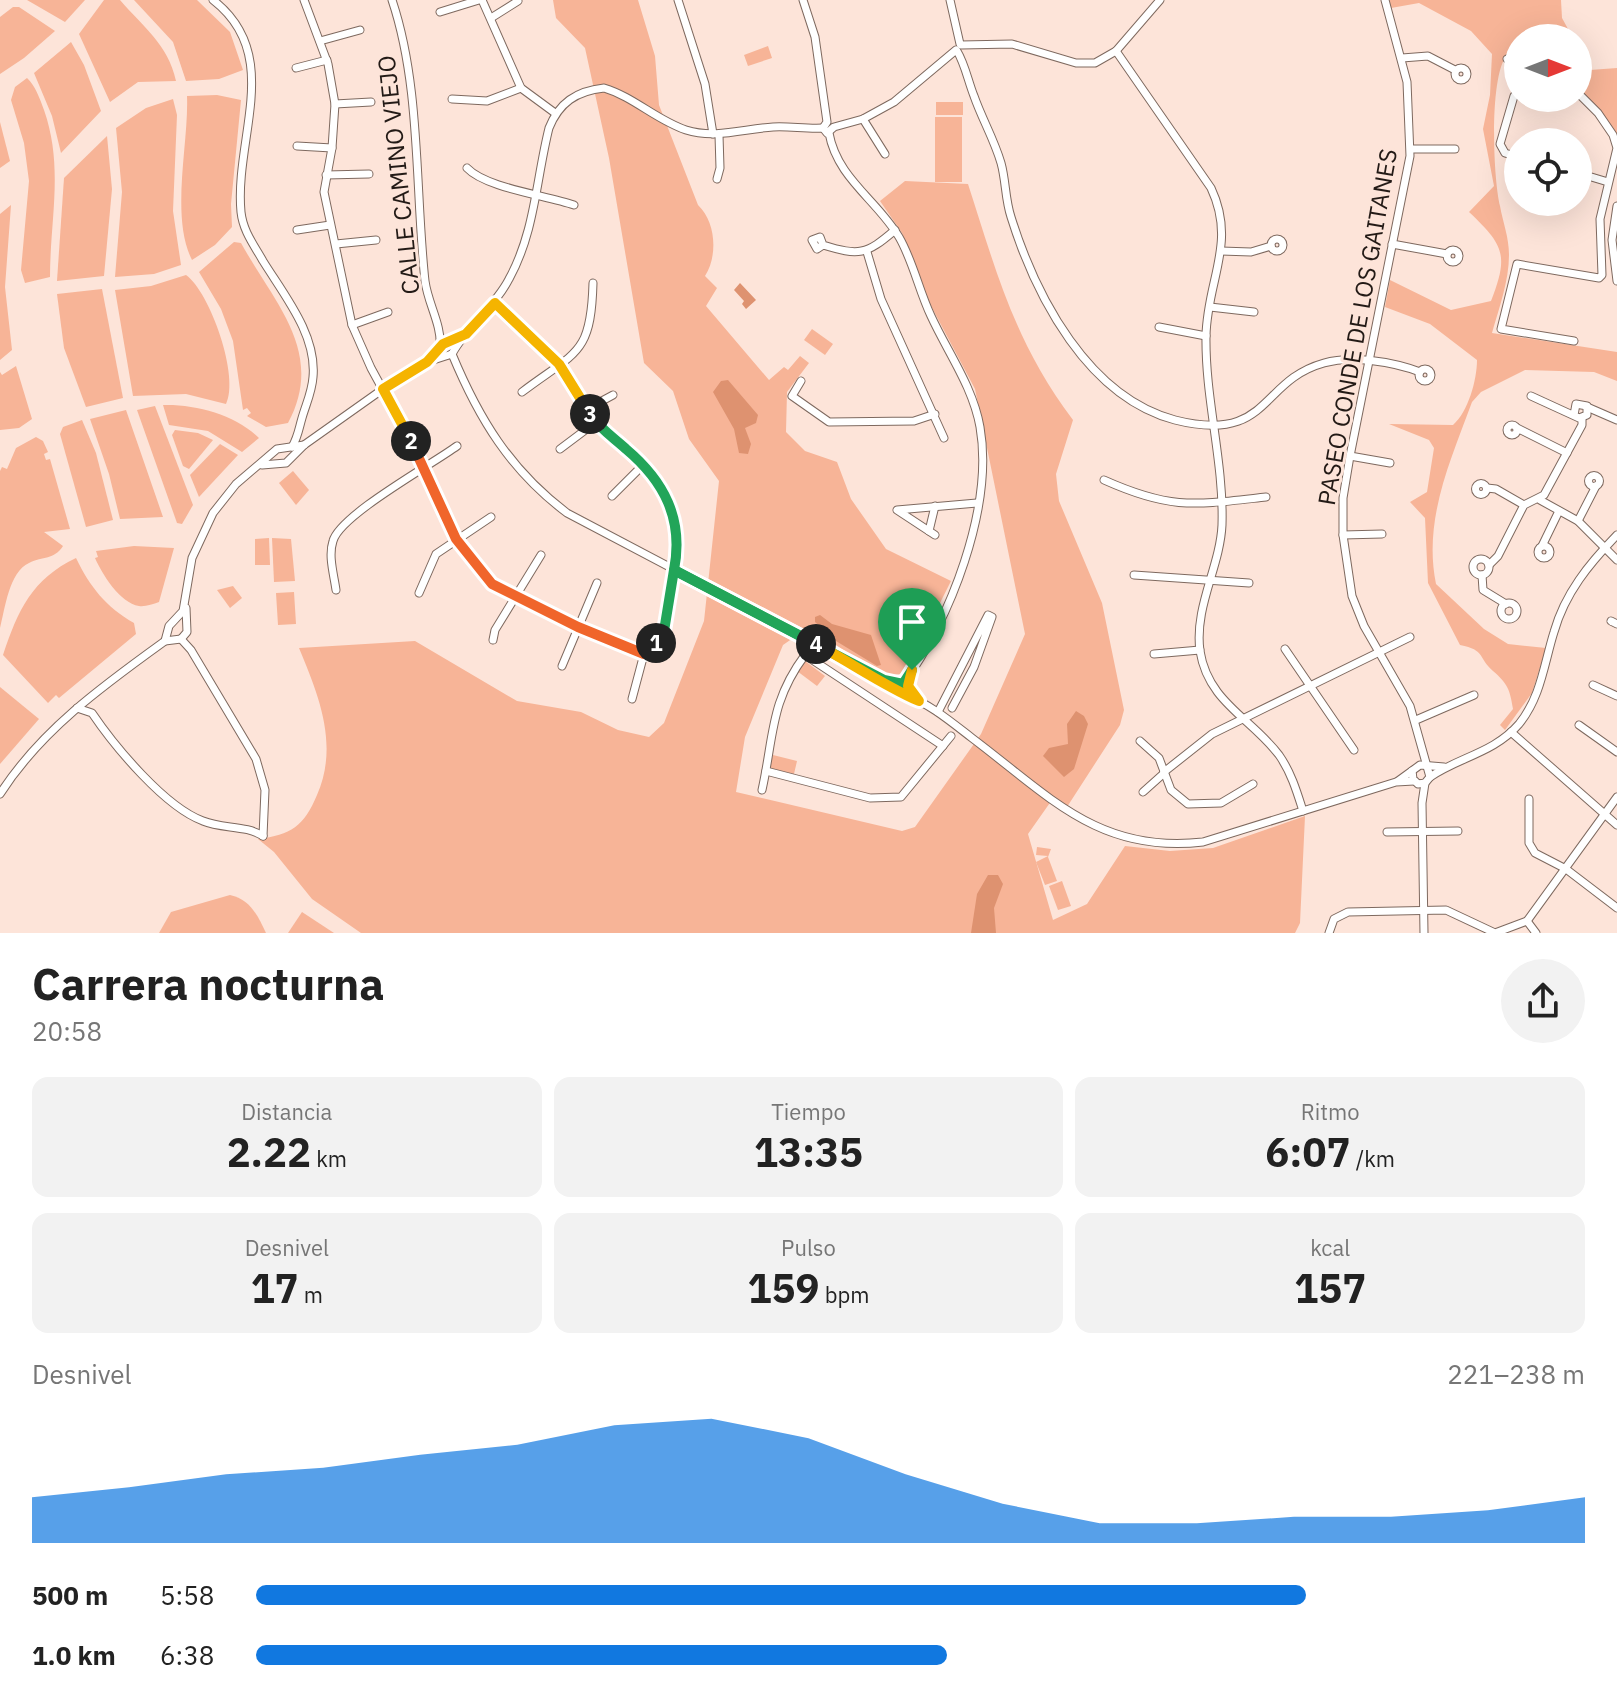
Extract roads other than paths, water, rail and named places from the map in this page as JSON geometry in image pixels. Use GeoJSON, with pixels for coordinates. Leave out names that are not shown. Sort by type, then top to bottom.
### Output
{"type":"FeatureCollection","features":[{"type":"Feature","properties":{"kind":"street"},"geometry":{"type":"LineString","coordinates":[[213,0],[238,25],[251,56],[253,81],[241,210],[246,232],[301,324],[312,352],[314,376],[299,432],[289,447],[291,457]]}},
{"type":"Feature","properties":{"kind":"street"},"geometry":{"type":"LineString","coordinates":[[304,0],[327,60],[335,104],[332,148],[324,192],[352,325],[426,469],[456,539],[492,584],[517,599],[644,654]]}},
{"type":"Feature","properties":{"kind":"street","name":"CALLE CAMINO VIEJO"},"geometry":{"type":"LineString","coordinates":[[392,0],[407,52],[426,289],[438,328],[447,350],[514,467],[567,513],[903,689],[1075,816],[1118,837],[1173,845],[1203,842],[1396,782],[1421,781]]}},
{"type":"Feature","properties":{"kind":"street"},"geometry":{"type":"LineString","coordinates":[[440,12],[480,0],[521,88],[555,113]]}},
{"type":"Feature","properties":{"kind":"street"},"geometry":{"type":"LineString","coordinates":[[678,0],[705,84],[716,134],[717,179]]}},
{"type":"Feature","properties":{"kind":"street"},"geometry":{"type":"LineString","coordinates":[[803,0],[815,37],[828,127],[844,172],[895,230],[930,315],[971,392],[983,451],[966,559],[955,589],[903,689],[889,708]]}},
{"type":"Feature","properties":{"kind":"street"},"geometry":{"type":"LineString","coordinates":[[950,0],[958,48],[974,98],[992,134],[1016,229],[1041,287],[1082,358],[1125,398],[1160,416],[1213,425],[1251,416],[1298,376],[1324,363],[1368,362],[1420,372]]}},
{"type":"Feature","properties":{"kind":"street"},"geometry":{"type":"LineString","coordinates":[[261,465],[286,463],[306,444],[383,389],[447,350],[495,303],[520,257],[538,192],[544,148],[555,113],[581,93],[604,88],[633,99],[660,119],[686,130],[716,134],[773,127],[828,127],[863,119],[894,102],[958,48],[1012,44],[1083,64],[1105,59],[1116,51],[1160,0]]}},
{"type":"Feature","properties":{"kind":"street","name":"PASEO CONDE DE LOS GAITANES"},"geometry":{"type":"LineString","coordinates":[[1385,0],[1407,82],[1411,149],[1350,456],[1343,498],[1343,535],[1352,596],[1416,720],[1426,766],[1421,781]]}},
{"type":"Feature","properties":{"kind":"street"},"geometry":{"type":"LineString","coordinates":[[491,18],[518,1]]}},
{"type":"Feature","properties":{"kind":"street"},"geometry":{"type":"LineString","coordinates":[[320,41],[360,30]]}},
{"type":"Feature","properties":{"kind":"street"},"geometry":{"type":"LineString","coordinates":[[1116,51],[1211,188],[1224,223],[1206,336],[1221,502],[1221,534],[1208,580],[1201,619],[1200,650],[1213,688],[1240,719],[1278,753],[1292,778],[1303,811]]}},
{"type":"Feature","properties":{"kind":"street"},"geometry":{"type":"LineString","coordinates":[[1402,58],[1428,56],[1455,70]]}},
{"type":"Feature","properties":{"kind":"street"},"geometry":{"type":"LineString","coordinates":[[296,68],[327,60]]}},
{"type":"Feature","properties":{"kind":"street"},"geometry":{"type":"LineString","coordinates":[[452,99],[487,101],[521,88]]}},
{"type":"Feature","properties":{"kind":"street"},"geometry":{"type":"LineString","coordinates":[[335,104],[371,102]]}},
{"type":"Feature","properties":{"kind":"street"},"geometry":{"type":"LineString","coordinates":[[1574,341],[1501,329],[1517,264],[1602,275],[1600,219],[1617,148],[1613,135],[1592,110]]}},
{"type":"Feature","properties":{"kind":"street"},"geometry":{"type":"LineString","coordinates":[[863,119],[885,154]]}},
{"type":"Feature","properties":{"kind":"street"},"geometry":{"type":"LineString","coordinates":[[1504,130],[1500,144],[1504,151]]}},
{"type":"Feature","properties":{"kind":"street"},"geometry":{"type":"LineString","coordinates":[[297,146],[332,148]]}},
{"type":"Feature","properties":{"kind":"street"},"geometry":{"type":"LineString","coordinates":[[1411,149],[1455,149]]}},
{"type":"Feature","properties":{"kind":"street"},"geometry":{"type":"LineString","coordinates":[[467,168],[494,185],[538,192],[574,205]]}},
{"type":"Feature","properties":{"kind":"street"},"geometry":{"type":"LineString","coordinates":[[326,175],[369,174]]}},
{"type":"Feature","properties":{"kind":"street"},"geometry":{"type":"LineString","coordinates":[[1592,177],[1608,182]]}},
{"type":"Feature","properties":{"kind":"street"},"geometry":{"type":"LineString","coordinates":[[1617,206],[1613,264],[1617,281]]}},
{"type":"Feature","properties":{"kind":"street"},"geometry":{"type":"LineString","coordinates":[[1600,219],[1615,222]]}},
{"type":"Feature","properties":{"kind":"street"},"geometry":{"type":"LineString","coordinates":[[297,230],[330,225]]}},
{"type":"Feature","properties":{"kind":"street"},"geometry":{"type":"LineString","coordinates":[[823,245],[848,253],[867,252],[895,230]]}},
{"type":"Feature","properties":{"kind":"street"},"geometry":{"type":"LineString","coordinates":[[336,244],[376,240]]}},
{"type":"Feature","properties":{"kind":"street"},"geometry":{"type":"LineString","coordinates":[[1392,244],[1447,254]]}},
{"type":"Feature","properties":{"kind":"street"},"geometry":{"type":"LineString","coordinates":[[1221,251],[1251,252],[1271,246]]}},
{"type":"Feature","properties":{"kind":"street"},"geometry":{"type":"LineString","coordinates":[[867,252],[881,299],[944,438]]}},
{"type":"Feature","properties":{"kind":"street"},"geometry":{"type":"LineString","coordinates":[[522,392],[585,344],[592,322],[593,283]]}},
{"type":"Feature","properties":{"kind":"street"},"geometry":{"type":"LineString","coordinates":[[495,303],[559,364],[596,422],[644,464],[669,498],[676,523],[678,550],[664,631],[644,654],[632,699]]}},
{"type":"Feature","properties":{"kind":"street"},"geometry":{"type":"LineString","coordinates":[[1210,307],[1254,312]]}},
{"type":"Feature","properties":{"kind":"street"},"geometry":{"type":"LineString","coordinates":[[352,325],[388,312]]}},
{"type":"Feature","properties":{"kind":"street"},"geometry":{"type":"LineString","coordinates":[[1159,327],[1206,336]]}},
{"type":"Feature","properties":{"kind":"street"},"geometry":{"type":"LineString","coordinates":[[801,381],[792,396],[829,422],[914,421],[935,414]]}},
{"type":"Feature","properties":{"kind":"street"},"geometry":{"type":"LineString","coordinates":[[587,409],[613,395]]}},
{"type":"Feature","properties":{"kind":"street"},"geometry":{"type":"LineString","coordinates":[[1531,396],[1578,417],[1587,415],[1587,407]]}},
{"type":"Feature","properties":{"kind":"street"},"geometry":{"type":"LineString","coordinates":[[1482,575],[1489,571],[1489,565],[1498,556],[1524,505],[1540,500],[1567,453],[1578,417],[1576,404],[1582,403],[1617,420]]}},
{"type":"Feature","properties":{"kind":"street"},"geometry":{"type":"LineString","coordinates":[[560,449],[596,422]]}},
{"type":"Feature","properties":{"kind":"street"},"geometry":{"type":"LineString","coordinates":[[1517,428],[1567,453]]}},
{"type":"Feature","properties":{"kind":"street"},"geometry":{"type":"LineString","coordinates":[[299,432],[306,444]]}},
{"type":"Feature","properties":{"kind":"street"},"geometry":{"type":"LineString","coordinates":[[0,794],[35,750],[77,708],[165,641],[177,639],[187,632],[186,596],[192,558],[213,513],[236,484],[274,454],[306,444]]}},
{"type":"Feature","properties":{"kind":"street"},"geometry":{"type":"LineString","coordinates":[[336,590],[332,565],[333,540],[338,532],[353,515],[457,446]]}},
{"type":"Feature","properties":{"kind":"street"},"geometry":{"type":"LineString","coordinates":[[274,454],[279,463]]}},
{"type":"Feature","properties":{"kind":"street"},"geometry":{"type":"LineString","coordinates":[[1350,456],[1390,463]]}},
{"type":"Feature","properties":{"kind":"street"},"geometry":{"type":"LineString","coordinates":[[612,496],[644,464]]}},
{"type":"Feature","properties":{"kind":"street"},"geometry":{"type":"LineString","coordinates":[[1104,480],[1166,503],[1266,497]]}},
{"type":"Feature","properties":{"kind":"street"},"geometry":{"type":"LineString","coordinates":[[1578,521],[1596,486]]}},
{"type":"Feature","properties":{"kind":"street"},"geometry":{"type":"LineString","coordinates":[[1487,488],[1496,489],[1524,505]]}},
{"type":"Feature","properties":{"kind":"street"},"geometry":{"type":"LineString","coordinates":[[1540,500],[1578,521],[1617,560]]}},
{"type":"Feature","properties":{"kind":"street"},"geometry":{"type":"LineString","coordinates":[[935,506],[932,533],[894,507],[977,503]]}},
{"type":"Feature","properties":{"kind":"street"},"geometry":{"type":"LineString","coordinates":[[1542,546],[1559,511]]}},
{"type":"Feature","properties":{"kind":"street"},"geometry":{"type":"LineString","coordinates":[[419,593],[436,554],[491,517]]}},
{"type":"Feature","properties":{"kind":"street"},"geometry":{"type":"LineString","coordinates":[[1343,535],[1382,534]]}},
{"type":"Feature","properties":{"kind":"street"},"geometry":{"type":"LineString","coordinates":[[1421,781],[1445,767],[1485,752],[1511,732],[1536,696],[1568,596],[1617,535]]}},
{"type":"Feature","properties":{"kind":"street"},"geometry":{"type":"LineString","coordinates":[[493,640],[495,630],[517,599],[541,555]]}},
{"type":"Feature","properties":{"kind":"street"},"geometry":{"type":"LineString","coordinates":[[1482,575],[1475,572],[1474,563],[1482,559],[1489,565]]}},
{"type":"Feature","properties":{"kind":"street"},"geometry":{"type":"LineString","coordinates":[[1134,575],[1249,583]]}},
{"type":"Feature","properties":{"kind":"street"},"geometry":{"type":"LineString","coordinates":[[1482,575],[1483,590],[1506,604]]}},
{"type":"Feature","properties":{"kind":"street"},"geometry":{"type":"LineString","coordinates":[[562,666],[597,583]]}},
{"type":"Feature","properties":{"kind":"street"},"geometry":{"type":"LineString","coordinates":[[165,641],[186,596]]}},
{"type":"Feature","properties":{"kind":"street"},"geometry":{"type":"LineString","coordinates":[[938,712],[988,615],[992,617],[978,654],[952,708]]}},
{"type":"Feature","properties":{"kind":"street"},"geometry":{"type":"LineString","coordinates":[[176,620],[186,626]]}},
{"type":"Feature","properties":{"kind":"street"},"geometry":{"type":"LineString","coordinates":[[77,708],[92,713],[172,805],[209,824],[252,829],[262,822],[265,790],[256,759],[191,650],[168,632]]}},
{"type":"Feature","properties":{"kind":"street"},"geometry":{"type":"LineString","coordinates":[[1143,792],[1196,744],[1308,685],[1410,637]]}},
{"type":"Feature","properties":{"kind":"street"},"geometry":{"type":"LineString","coordinates":[[1285,649],[1354,750]]}},
{"type":"Feature","properties":{"kind":"street"},"geometry":{"type":"LineString","coordinates":[[1154,654],[1200,650]]}},
{"type":"Feature","properties":{"kind":"street"},"geometry":{"type":"LineString","coordinates":[[762,790],[776,708],[785,682],[805,655],[943,746]]}},
{"type":"Feature","properties":{"kind":"street"},"geometry":{"type":"LineString","coordinates":[[1593,685],[1617,696]]}},
{"type":"Feature","properties":{"kind":"street"},"geometry":{"type":"LineString","coordinates":[[1416,720],[1474,695]]}},
{"type":"Feature","properties":{"kind":"street"},"geometry":{"type":"LineString","coordinates":[[91,696],[92,713]]}},
{"type":"Feature","properties":{"kind":"street"},"geometry":{"type":"LineString","coordinates":[[1579,725],[1617,752]]}},
{"type":"Feature","properties":{"kind":"street"},"geometry":{"type":"LineString","coordinates":[[1511,732],[1617,825]]}},
{"type":"Feature","properties":{"kind":"street"},"geometry":{"type":"LineString","coordinates":[[766,771],[886,799],[901,797],[951,736]]}},
{"type":"Feature","properties":{"kind":"street"},"geometry":{"type":"LineString","coordinates":[[1140,741],[1154,752],[1176,797],[1195,805],[1221,803],[1253,784]]}},
{"type":"Feature","properties":{"kind":"street","name":"PASEO CONDE DE LOS GAITANES"},"geometry":{"type":"LineString","coordinates":[[1413,769],[1419,743]]}},
{"type":"Feature","properties":{"kind":"street"},"geometry":{"type":"LineString","coordinates":[[1424,933],[1421,781],[1413,769],[1445,767]]}},
{"type":"Feature","properties":{"kind":"street","name":"CALLE CAMINO VIEJO"},"geometry":{"type":"LineString","coordinates":[[1396,782],[1413,769]]}},
{"type":"Feature","properties":{"kind":"street"},"geometry":{"type":"LineString","coordinates":[[1329,933],[1340,914],[1424,910],[1458,914],[1495,933],[1527,921],[1617,797]]}},
{"type":"Feature","properties":{"kind":"street"},"geometry":{"type":"LineString","coordinates":[[1529,799],[1529,843],[1535,853],[1566,869],[1617,908]]}},
{"type":"Feature","properties":{"kind":"street"},"geometry":{"type":"LineString","coordinates":[[1387,832],[1458,831]]}},
{"type":"Feature","properties":{"kind":"street"},"geometry":{"type":"LineString","coordinates":[[1527,921],[1536,933]]}}]}
